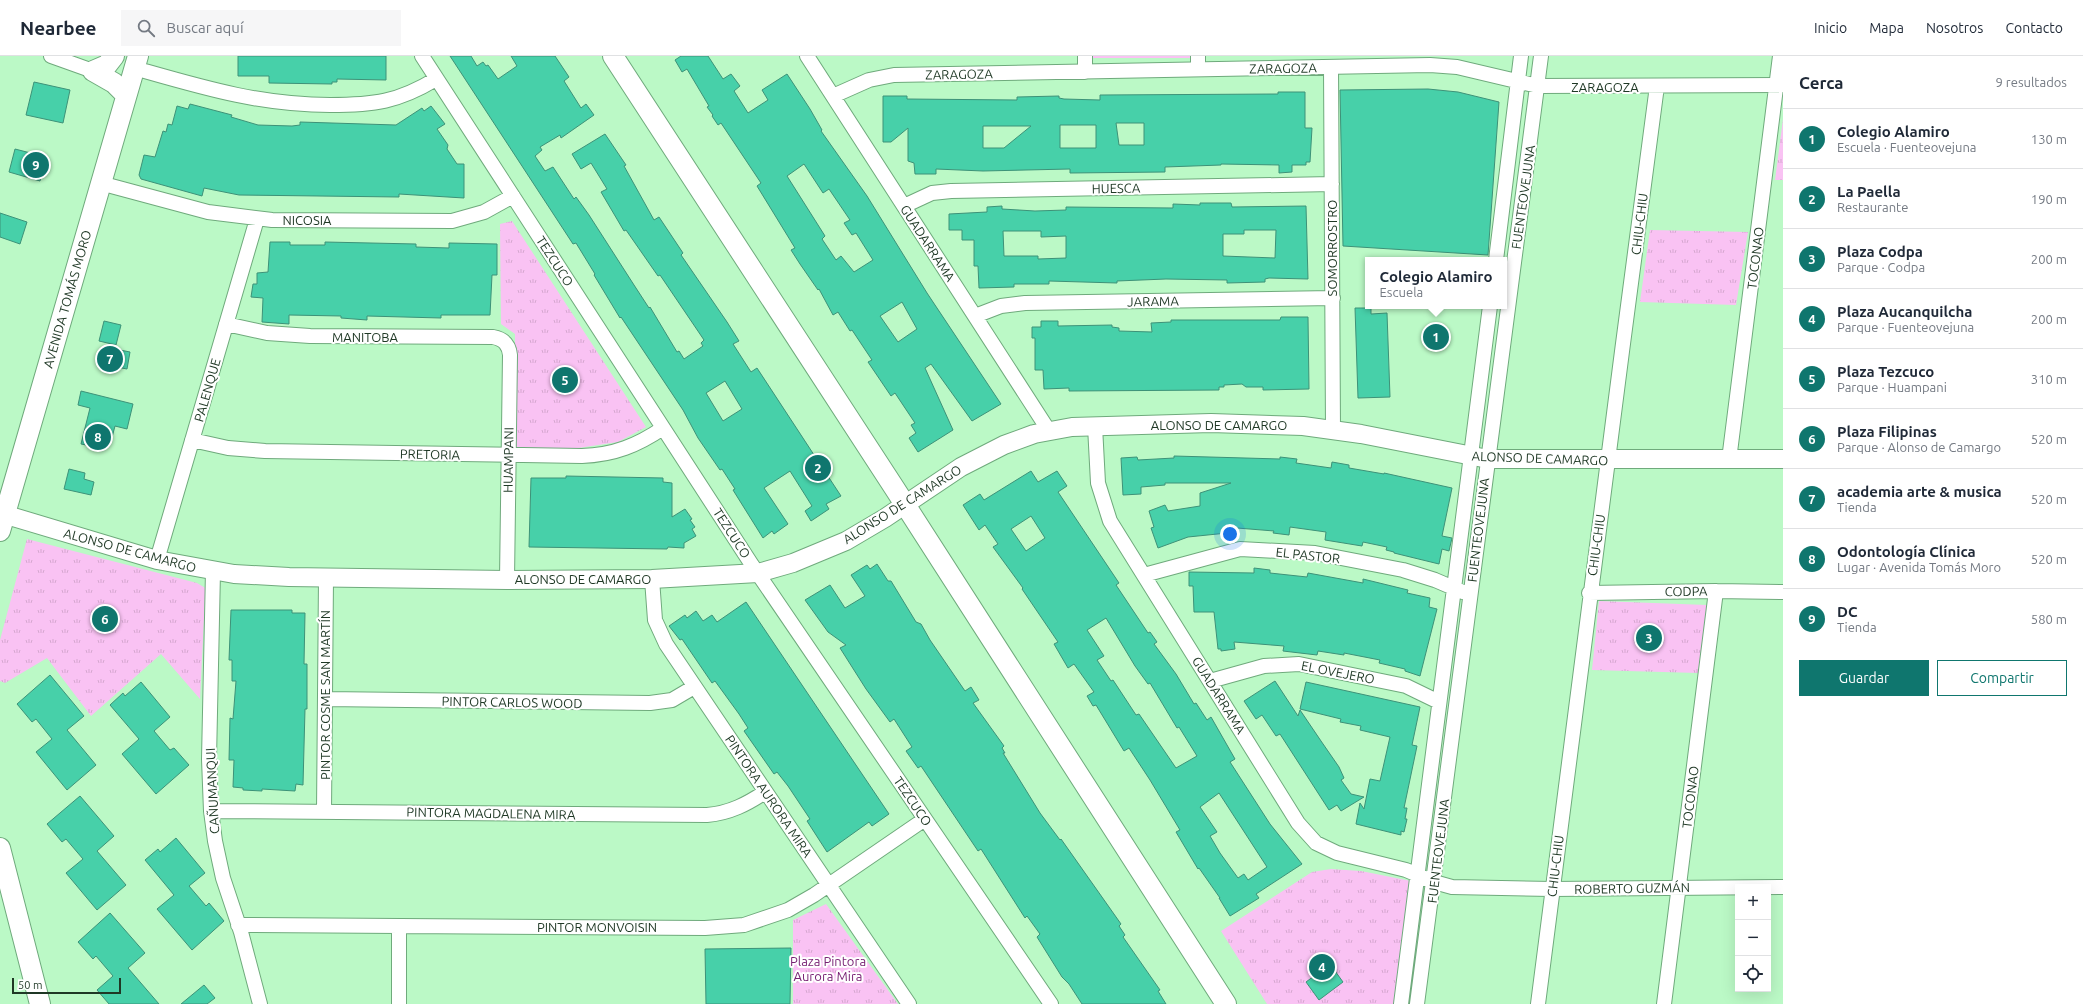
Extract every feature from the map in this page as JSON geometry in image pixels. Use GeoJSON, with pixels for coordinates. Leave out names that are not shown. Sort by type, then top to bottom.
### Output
{"type":"FeatureCollection","features":[{"type":"Feature","properties":{"kind":"main road"},"geometry":{"type":"LineString","coordinates":[[93,71],[107,65],[114,56]]}},
{"type":"Feature","properties":{"kind":"main road"},"geometry":{"type":"LineString","coordinates":[[612,56],[905,505],[1226,1004]]}},
{"type":"Feature","properties":{"kind":"main road","name":"AVENIDA TOMÁS MORO"},"geometry":{"type":"LineString","coordinates":[[2,520],[137,59]]}},
{"type":"Feature","properties":{"kind":"main road"},"geometry":{"type":"LineString","coordinates":[[93,71],[114,83],[126,95]]}},
{"type":"Feature","properties":{"kind":"main road"},"geometry":{"type":"LineString","coordinates":[[0,848],[40,1004]]}},
{"type":"Feature","properties":{"kind":"street"},"geometry":{"type":"LineString","coordinates":[[51,56],[93,71]]}},
{"type":"Feature","properties":{"kind":"street","name":"TEZCUCO"},"geometry":{"type":"LineString","coordinates":[[422,56],[758,573],[1051,1004]]}},
{"type":"Feature","properties":{"kind":"street","name":"GUADARRAMA"},"geometry":{"type":"LineString","coordinates":[[807,56],[1049,431]]}},
{"type":"Feature","properties":{"kind":"street"},"geometry":{"type":"LineString","coordinates":[[1085,56],[1085,72]]}},
{"type":"Feature","properties":{"kind":"street","name":"FUENTEOVEJUNA"},"geometry":{"type":"LineString","coordinates":[[1496,257],[1521,56]]}},
{"type":"Feature","properties":{"kind":"street","name":"FUENTEOVEJUNA"},"geometry":{"type":"LineString","coordinates":[[1507,285],[1538,86],[1541,56]]}},
{"type":"Feature","properties":{"kind":"street","name":"TOCONAO"},"geometry":{"type":"LineString","coordinates":[[1729,460],[1780,85],[1780,56]]}},
{"type":"Feature","properties":{"kind":"street"},"geometry":{"type":"LineString","coordinates":[[137,59],[227,94],[262,101],[310,105],[358,105],[388,101],[416,91],[436,79]]}},
{"type":"Feature","properties":{"kind":"street","name":"ZARAGOZA"},"geometry":{"type":"LineString","coordinates":[[833,96],[869,80],[894,75],[1085,72],[1198,62],[1331,67],[1443,65],[1538,86],[1780,85]]}},
{"type":"Feature","properties":{"kind":"street","name":"SOMORROSTRO"},"geometry":{"type":"LineString","coordinates":[[1331,67],[1334,429]]}},
{"type":"Feature","properties":{"kind":"street","name":"CHIU-CHIU"},"geometry":{"type":"LineString","coordinates":[[1538,1004],[1589,593],[1657,86]]}},
{"type":"Feature","properties":{"kind":"street","name":"NICOSIA"},"geometry":{"type":"LineString","coordinates":[[100,183],[208,212],[257,219],[452,221],[484,212],[513,196]]}},
{"type":"Feature","properties":{"kind":"street","name":"HUESCA"},"geometry":{"type":"LineString","coordinates":[[904,206],[932,193],[951,191],[1332,184]]}},
{"type":"Feature","properties":{"kind":"street","name":"PALENQUE"},"geometry":{"type":"LineString","coordinates":[[157,560],[257,219]]}},
{"type":"Feature","properties":{"kind":"street","name":"JARAMA"},"geometry":{"type":"LineString","coordinates":[[976,316],[1001,306],[1026,303],[1332,298]]}},
{"type":"Feature","properties":{"kind":"street","name":"FUENTEOVEJUNA"},"geometry":{"type":"LineString","coordinates":[[1417,1004],[1470,596],[1490,309]]}},
{"type":"Feature","properties":{"kind":"street","name":"FUENTEOVEJUNA"},"geometry":{"type":"LineString","coordinates":[[1400,1004],[1454,588],[1480,458],[1503,309]]}},
{"type":"Feature","properties":{"kind":"street","name":"MANITOBA"},"geometry":{"type":"LineString","coordinates":[[226,324],[246,329],[289,335],[493,337],[505,342]]}},
{"type":"Feature","properties":{"kind":"street","name":"HUAMPANI"},"geometry":{"type":"LineString","coordinates":[[505,342],[510,350],[507,580]]}},
{"type":"Feature","properties":{"kind":"street","name":"ALONSO DE CAMARGO"},"geometry":{"type":"LineString","coordinates":[[2,520],[157,560],[213,571],[289,577],[326,578],[507,580],[652,579],[758,573],[793,563],[846,541],[982,455],[1019,439],[1049,431],[1095,426],[1273,424],[1334,429],[1480,458],[1608,460],[1783,459]]}},
{"type":"Feature","properties":{"kind":"street","name":"GUADARRAMA"},"geometry":{"type":"LineString","coordinates":[[1095,426],[1096,471],[1104,508],[1116,532],[1298,823],[1316,843],[1337,853],[1400,868],[1434,882]]}},
{"type":"Feature","properties":{"kind":"street","name":"PRETORIA"},"geometry":{"type":"LineString","coordinates":[[192,440],[228,448],[258,451],[582,456],[605,454],[636,444],[663,428]]}},
{"type":"Feature","properties":{"kind":"street","name":"EL PASTOR"},"geometry":{"type":"LineString","coordinates":[[1144,575],[1240,549],[1315,553],[1403,570],[1454,588],[1470,596]]}},
{"type":"Feature","properties":{"kind":"street","name":"CAÑUMANQUI"},"geometry":{"type":"LineString","coordinates":[[213,571],[209,759],[211,811],[215,841],[224,878],[260,1004]]}},
{"type":"Feature","properties":{"kind":"street","name":"PINTOR COSME SAN MARTÍN"},"geometry":{"type":"LineString","coordinates":[[324,812],[326,578]]}},
{"type":"Feature","properties":{"kind":"street","name":"PINTORA AURORA MIRA"},"geometry":{"type":"LineString","coordinates":[[652,579],[653,611],[659,632],[694,687],[909,1004]]}},
{"type":"Feature","properties":{"kind":"street","name":"TOCONAO"},"geometry":{"type":"LineString","coordinates":[[1664,1004],[1716,591]]}},
{"type":"Feature","properties":{"kind":"street","name":"CODPA"},"geometry":{"type":"LineString","coordinates":[[1589,593],[1716,591],[1783,592]]}},
{"type":"Feature","properties":{"kind":"street","name":"EL OVEJERO"},"geometry":{"type":"LineString","coordinates":[[1210,681],[1264,666],[1299,664],[1406,686],[1439,702]]}},
{"type":"Feature","properties":{"kind":"street","name":"PINTOR CARLOS WOOD"},"geometry":{"type":"LineString","coordinates":[[325,700],[650,703],[672,700],[694,687]]}},
{"type":"Feature","properties":{"kind":"street","name":"PINTORA MAGDALENA MIRA"},"geometry":{"type":"LineString","coordinates":[[211,811],[707,815],[726,812],[739,807],[766,792]]}},
{"type":"Feature","properties":{"kind":"street","name":"PINTOR MONVOISIN"},"geometry":{"type":"LineString","coordinates":[[238,925],[724,928],[744,925],[776,916],[801,903],[925,819]]}},
{"type":"Feature","properties":{"kind":"street","name":"ROBERTO GUZMÁN"},"geometry":{"type":"LineString","coordinates":[[1434,882],[1452,886],[1552,889],[1783,887]]}},
{"type":"Feature","properties":{"kind":"street"},"geometry":{"type":"LineString","coordinates":[[399,1004],[400,926]]}},
{"type":"Feature","properties":{"kind":"green space"},"geometry":{"type":"Polygon","coordinates":[[[1092,56],[1190,56],[1190,58],[1092,58],[1092,56]]]}},
{"type":"Feature","properties":{"kind":"green space"},"geometry":{"type":"Polygon","coordinates":[[[1783,119],[1783,180],[1775,180],[1783,119]]]}},
{"type":"Feature","properties":{"kind":"green space"},"geometry":{"type":"Polygon","coordinates":[[[512,221],[646,427],[618,442],[572,449],[515,448],[515,334],[501,324],[500,224],[512,221]]]}},
{"type":"Feature","properties":{"kind":"green space"},"geometry":{"type":"Polygon","coordinates":[[[1650,230],[1748,232],[1736,305],[1640,302],[1650,230]]]}},
{"type":"Feature","properties":{"kind":"green space"},"geometry":{"type":"Polygon","coordinates":[[[27,539],[197,583],[207,589],[205,598],[200,699],[161,654],[91,716],[47,658],[5,683],[0,681],[0,640],[27,539]]]}},
{"type":"Feature","properties":{"kind":"green space"},"geometry":{"type":"Polygon","coordinates":[[[1599,601],[1707,605],[1698,673],[1592,670],[1599,601]]]}},
{"type":"Feature","properties":{"kind":"green space"},"geometry":{"type":"Polygon","coordinates":[[[1331,869],[1361,871],[1411,881],[1395,1004],[1267,1004],[1221,931],[1312,872],[1331,869]]]}},
{"type":"Feature","properties":{"kind":"green space","name":"Plaza Pintora Aurora Mira"},"geometry":{"type":"Polygon","coordinates":[[[826,904],[898,1004],[793,1004],[793,920],[826,904]]]}},
{"type":"Feature","properties":{"kind":"building"},"geometry":{"type":"Polygon","coordinates":[[[238,56],[386,56],[386,80],[337,79],[337,82],[332,82],[332,84],[269,83],[269,76],[238,76],[238,56]]]}},
{"type":"Feature","properties":{"kind":"building"},"geometry":{"type":"Polygon","coordinates":[[[450,56],[471,56],[477,66],[483,62],[486,66],[488,65],[498,79],[517,66],[511,56],[555,56],[569,77],[564,81],[581,108],[586,104],[594,115],[561,138],[560,135],[540,147],[542,150],[535,156],[545,171],[553,167],[574,199],[576,197],[649,308],[650,307],[677,352],[679,351],[684,359],[703,346],[701,343],[704,340],[660,275],[658,276],[626,230],[624,231],[601,192],[607,189],[591,163],[581,169],[572,154],[605,134],[626,165],[624,166],[654,220],[659,217],[683,253],[681,255],[739,341],[733,344],[751,372],[757,368],[841,496],[826,504],[829,509],[811,521],[805,511],[812,506],[790,471],[764,488],[788,524],[774,534],[772,531],[763,538],[733,490],[735,489],[722,469],[720,470],[698,438],[683,410],[621,317],[620,318],[576,243],[573,244],[450,56]],[[725,381],[706,393],[723,421],[742,409],[725,381]]]}},
{"type":"Feature","properties":{"kind":"building"},"geometry":{"type":"Polygon","coordinates":[[[681,56],[708,56],[723,79],[731,74],[740,86],[734,91],[748,113],[768,100],[762,90],[787,74],[810,109],[822,130],[821,131],[867,196],[927,293],[1001,404],[972,421],[931,364],[925,368],[953,430],[918,452],[909,438],[916,433],[911,425],[915,423],[895,393],[891,396],[868,362],[872,360],[852,330],[850,331],[838,312],[833,315],[819,289],[818,290],[791,250],[795,248],[757,186],[761,183],[721,123],[718,125],[712,116],[713,115],[707,107],[709,106],[687,69],[682,72],[675,60],[681,56]],[[804,164],[787,176],[825,236],[822,239],[836,260],[841,256],[854,272],[873,260],[856,233],[852,235],[844,223],[850,220],[829,189],[823,193],[804,164]],[[902,302],[880,316],[898,342],[917,329],[902,302]]]}},
{"type":"Feature","properties":{"kind":"building"},"geometry":{"type":"Polygon","coordinates":[[[34,82],[70,90],[63,123],[26,115],[34,82]]]}},
{"type":"Feature","properties":{"kind":"building"},"geometry":{"type":"Polygon","coordinates":[[[1428,89],[1458,92],[1499,102],[1488,255],[1343,246],[1340,90],[1428,89]]]}},
{"type":"Feature","properties":{"kind":"building"},"geometry":{"type":"Polygon","coordinates":[[[1278,92],[1305,92],[1305,128],[1312,128],[1310,162],[1306,162],[1306,165],[1292,165],[1292,172],[1279,173],[1279,165],[1221,164],[1165,167],[1165,172],[1070,173],[1070,169],[983,171],[936,169],[936,174],[915,174],[914,163],[908,161],[908,128],[891,142],[883,142],[883,96],[907,96],[907,99],[1017,100],[1017,97],[1059,96],[1059,98],[1064,99],[1100,100],[1100,95],[1278,94],[1278,92]],[[1116,123],[1119,145],[1144,145],[1144,123],[1116,123]],[[1060,125],[1060,148],[1096,148],[1096,125],[1060,125]],[[983,126],[983,148],[1004,148],[1031,126],[983,126]]]}},
{"type":"Feature","properties":{"kind":"building"},"geometry":{"type":"Polygon","coordinates":[[[190,104],[232,115],[231,117],[258,125],[292,126],[300,125],[300,122],[396,125],[422,108],[424,111],[431,106],[445,124],[437,129],[448,145],[447,149],[457,164],[464,164],[464,198],[399,194],[399,197],[239,195],[204,188],[202,196],[141,179],[139,175],[144,155],[155,157],[163,131],[166,132],[168,124],[172,125],[177,106],[188,109],[190,104]]]}},
{"type":"Feature","properties":{"kind":"building"},"geometry":{"type":"Polygon","coordinates":[[[15,149],[46,157],[40,181],[9,172],[15,149]]]}},
{"type":"Feature","properties":{"kind":"building"},"geometry":{"type":"Polygon","coordinates":[[[1200,203],[1231,203],[1232,207],[1306,206],[1308,279],[1269,278],[1265,279],[1265,282],[1227,283],[1227,280],[1166,279],[1117,281],[1117,283],[1049,281],[1049,284],[1014,284],[1014,287],[979,288],[978,266],[974,266],[974,240],[962,240],[962,230],[949,230],[949,214],[987,212],[987,207],[1002,206],[1002,209],[1035,211],[1066,210],[1066,207],[1173,208],[1173,204],[1200,205],[1200,203]],[[1244,230],[1244,234],[1223,234],[1223,256],[1275,258],[1276,230],[1244,230]],[[1003,231],[1004,256],[1038,256],[1038,259],[1066,258],[1066,236],[1041,237],[1041,231],[1003,231]]]}},
{"type":"Feature","properties":{"kind":"building"},"geometry":{"type":"Polygon","coordinates":[[[0,213],[27,222],[20,244],[0,237],[0,213]]]}},
{"type":"Feature","properties":{"kind":"building"},"geometry":{"type":"Polygon","coordinates":[[[270,242],[290,242],[290,245],[325,245],[325,242],[416,244],[416,247],[449,248],[449,243],[497,244],[497,275],[492,275],[490,315],[441,315],[441,318],[367,316],[367,320],[341,318],[341,316],[289,315],[289,324],[262,322],[263,298],[251,297],[253,284],[257,284],[257,273],[268,272],[270,242]]]}},
{"type":"Feature","properties":{"kind":"building"},"geometry":{"type":"Polygon","coordinates":[[[1355,308],[1365,308],[1371,309],[1371,314],[1387,313],[1390,397],[1358,398],[1355,308]]]}},
{"type":"Feature","properties":{"kind":"building"},"geometry":{"type":"Polygon","coordinates":[[[1281,317],[1308,317],[1309,389],[1263,390],[1263,387],[1246,387],[1242,384],[1224,385],[1224,387],[1219,387],[1219,390],[1069,391],[1069,388],[1044,389],[1043,370],[1035,370],[1035,338],[1032,338],[1032,327],[1041,327],[1041,321],[1058,321],[1058,326],[1112,325],[1112,327],[1119,328],[1119,331],[1152,332],[1151,323],[1171,322],[1171,320],[1280,320],[1281,317]]]}},
{"type":"Feature","properties":{"kind":"building"},"geometry":{"type":"Polygon","coordinates":[[[104,321],[121,325],[116,345],[99,341],[104,321]]]}},
{"type":"Feature","properties":{"kind":"building"},"geometry":{"type":"Polygon","coordinates":[[[105,347],[130,352],[127,369],[101,364],[105,347]]]}},
{"type":"Feature","properties":{"kind":"building"},"geometry":{"type":"Polygon","coordinates":[[[81,391],[133,404],[127,429],[115,426],[110,445],[98,442],[96,447],[81,444],[90,408],[78,405],[81,391]]]}},
{"type":"Feature","properties":{"kind":"building"},"geometry":{"type":"Polygon","coordinates":[[[1174,456],[1280,459],[1280,457],[1297,459],[1296,463],[1331,468],[1332,462],[1349,465],[1349,468],[1384,473],[1452,488],[1442,536],[1452,538],[1449,551],[1442,549],[1439,564],[1394,553],[1386,550],[1387,547],[1363,542],[1362,546],[1325,540],[1326,532],[1290,527],[1289,535],[1273,533],[1274,531],[1237,528],[1237,532],[1188,537],[1158,548],[1151,528],[1154,527],[1149,511],[1165,505],[1168,511],[1200,506],[1200,493],[1231,483],[1165,483],[1165,485],[1141,487],[1141,494],[1123,495],[1121,458],[1137,457],[1138,460],[1174,458],[1174,456]]]}},
{"type":"Feature","properties":{"kind":"building"},"geometry":{"type":"Polygon","coordinates":[[[69,469],[85,473],[84,479],[94,482],[91,495],[64,489],[69,469]]]}},
{"type":"Feature","properties":{"kind":"building"},"geometry":{"type":"Polygon","coordinates":[[[1031,471],[1038,482],[1057,471],[1067,486],[1058,492],[1119,583],[1116,585],[1148,633],[1150,632],[1157,642],[1154,644],[1176,674],[1194,704],[1196,703],[1207,720],[1211,717],[1235,759],[1230,762],[1270,824],[1302,864],[1256,894],[1259,898],[1230,916],[1220,898],[1199,868],[1198,869],[1176,832],[1180,830],[1150,780],[1129,748],[1124,751],[1096,705],[1093,706],[1087,696],[1094,692],[1074,664],[1068,668],[1054,644],[1058,642],[1022,589],[1023,588],[993,547],[998,544],[985,525],[979,530],[963,505],[980,494],[984,500],[1031,471]],[[1031,516],[1011,529],[1026,551],[1045,538],[1031,516]],[[1106,618],[1087,630],[1104,656],[1097,660],[1111,681],[1113,680],[1136,715],[1139,714],[1176,768],[1197,756],[1179,727],[1177,728],[1150,683],[1148,684],[1135,666],[1106,618]],[[1219,793],[1200,807],[1217,832],[1210,836],[1238,878],[1244,874],[1248,880],[1267,867],[1219,793]]]}},
{"type":"Feature","properties":{"kind":"building"},"geometry":{"type":"Polygon","coordinates":[[[566,476],[663,478],[663,482],[672,483],[672,517],[685,509],[692,519],[690,520],[695,527],[692,529],[696,536],[684,543],[684,548],[529,547],[531,478],[566,478],[566,476]]]}},
{"type":"Feature","properties":{"kind":"building"},"geometry":{"type":"Polygon","coordinates":[[[877,564],[888,581],[891,581],[916,622],[921,624],[930,640],[965,691],[971,687],[979,700],[973,703],[1004,746],[1002,748],[1005,753],[1003,753],[1040,813],[1060,840],[1061,839],[1121,924],[1119,926],[1125,935],[1123,937],[1160,990],[1158,991],[1166,1004],[1082,1004],[1069,984],[1062,977],[1037,937],[1040,934],[1027,916],[1025,918],[981,849],[978,851],[921,766],[918,768],[906,751],[912,747],[894,719],[890,722],[866,689],[840,648],[846,645],[828,632],[805,600],[830,585],[845,608],[865,596],[851,575],[867,565],[870,569],[877,564]]]}},
{"type":"Feature","properties":{"kind":"building"},"geometry":{"type":"Polygon","coordinates":[[[1254,568],[1270,570],[1270,573],[1307,577],[1308,573],[1363,583],[1363,579],[1408,590],[1407,593],[1430,598],[1429,607],[1437,609],[1420,676],[1405,671],[1405,669],[1379,663],[1380,660],[1344,653],[1344,655],[1318,651],[1317,655],[1283,651],[1284,646],[1234,642],[1235,649],[1221,651],[1221,649],[1218,649],[1214,612],[1194,612],[1193,586],[1189,586],[1189,572],[1254,573],[1254,568]]]}},
{"type":"Feature","properties":{"kind":"building"},"geometry":{"type":"Polygon","coordinates":[[[746,602],[889,814],[872,826],[869,822],[827,852],[807,821],[810,819],[788,786],[777,772],[774,774],[744,731],[748,728],[739,714],[715,681],[712,683],[682,639],[680,640],[669,626],[685,615],[687,618],[696,611],[703,621],[712,615],[717,622],[746,602]]]}},
{"type":"Feature","properties":{"kind":"building"},"geometry":{"type":"Polygon","coordinates":[[[231,610],[292,610],[292,613],[305,613],[304,664],[307,664],[307,709],[305,709],[303,785],[296,784],[295,791],[262,789],[262,791],[243,790],[243,788],[233,787],[234,760],[229,760],[230,718],[233,719],[236,681],[232,681],[232,660],[229,660],[231,610]]]}},
{"type":"Feature","properties":{"kind":"building"},"geometry":{"type":"Polygon","coordinates":[[[50,675],[84,716],[67,730],[96,765],[67,790],[36,752],[52,739],[36,719],[32,722],[17,704],[50,675]]]}},
{"type":"Feature","properties":{"kind":"building"},"geometry":{"type":"Polygon","coordinates":[[[1275,681],[1298,716],[1300,710],[1339,767],[1344,778],[1341,780],[1351,794],[1364,797],[1341,811],[1337,805],[1329,810],[1280,734],[1276,736],[1262,715],[1256,719],[1244,701],[1275,681]]]}},
{"type":"Feature","properties":{"kind":"building"},"geometry":{"type":"Polygon","coordinates":[[[141,682],[170,717],[154,731],[170,750],[174,748],[189,765],[156,794],[122,754],[139,739],[110,705],[123,693],[125,696],[141,682]]]}},
{"type":"Feature","properties":{"kind":"building"},"geometry":{"type":"Polygon","coordinates":[[[1306,682],[1420,707],[1412,745],[1417,746],[1404,808],[1407,808],[1405,819],[1407,819],[1404,832],[1401,831],[1401,835],[1356,824],[1360,803],[1364,809],[1370,779],[1380,781],[1390,737],[1360,730],[1361,726],[1340,722],[1341,719],[1300,709],[1306,682]]]}},
{"type":"Feature","properties":{"kind":"building"},"geometry":{"type":"Polygon","coordinates":[[[80,796],[114,836],[97,851],[126,885],[97,910],[66,873],[83,859],[66,839],[62,842],[47,824],[80,796]]]}},
{"type":"Feature","properties":{"kind":"building"},"geometry":{"type":"Polygon","coordinates":[[[176,838],[205,873],[189,886],[206,906],[209,903],[224,921],[192,950],[157,909],[174,895],[145,860],[158,849],[160,852],[176,838]]]}},
{"type":"Feature","properties":{"kind":"building"},"geometry":{"type":"Polygon","coordinates":[[[110,913],[145,953],[128,968],[159,1004],[109,1004],[97,990],[113,976],[96,956],[93,959],[78,942],[110,913]]]}},
{"type":"Feature","properties":{"kind":"building"},"geometry":{"type":"Polygon","coordinates":[[[791,948],[790,1004],[706,1004],[705,949],[791,948]]]}},
{"type":"Feature","properties":{"kind":"building"},"geometry":{"type":"Polygon","coordinates":[[[1330,964],[1343,982],[1319,1000],[1306,982],[1330,964]]]}},
{"type":"Feature","properties":{"kind":"building"},"geometry":{"type":"Polygon","coordinates":[[[204,985],[215,998],[207,1004],[181,1004],[204,985]]]}},
{"type":"Feature","properties":{"kind":"place","name":"DC"},"geometry":{"type":"Point","coordinates":[36,165]}},
{"type":"Feature","properties":{"kind":"place","name":"Colegio Alamiro"},"geometry":{"type":"Point","coordinates":[1436,337]}},
{"type":"Feature","properties":{"kind":"place","name":"academia arte & musica"},"geometry":{"type":"Point","coordinates":[110,359]}},
{"type":"Feature","properties":{"kind":"place","name":"Plaza Tezcuco"},"geometry":{"type":"Point","coordinates":[565,380]}},
{"type":"Feature","properties":{"kind":"place","name":"Odontología Clínica"},"geometry":{"type":"Point","coordinates":[98,437]}},
{"type":"Feature","properties":{"kind":"place","name":"La Paella"},"geometry":{"type":"Point","coordinates":[818,468]}},
{"type":"Feature","properties":{"kind":"place","name":"Plaza Filipinas"},"geometry":{"type":"Point","coordinates":[105,619]}},
{"type":"Feature","properties":{"kind":"place","name":"Plaza Codpa"},"geometry":{"type":"Point","coordinates":[1649,638]}},
{"type":"Feature","properties":{"kind":"place","name":"Plaza Aucanquilcha"},"geometry":{"type":"Point","coordinates":[1322,967]}}]}
